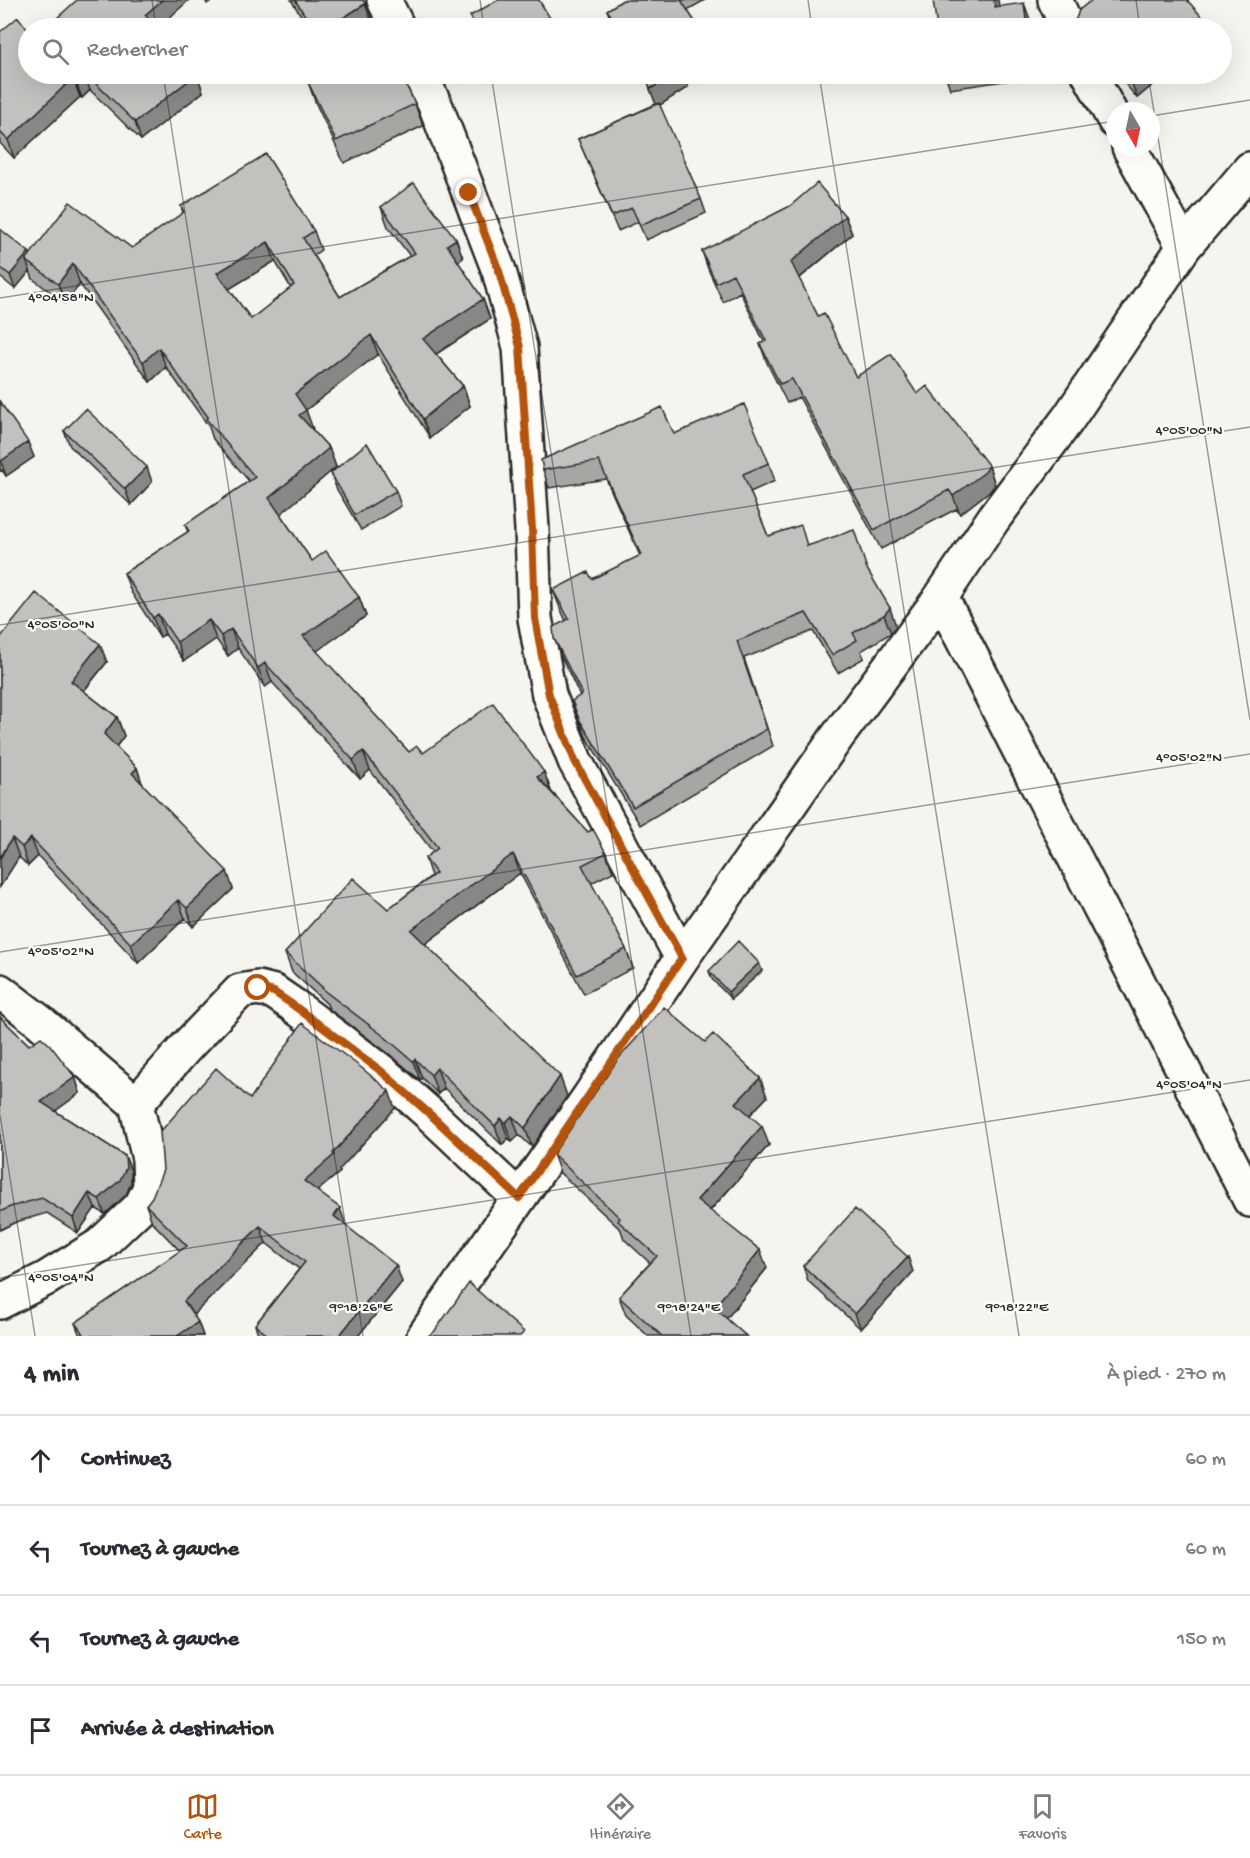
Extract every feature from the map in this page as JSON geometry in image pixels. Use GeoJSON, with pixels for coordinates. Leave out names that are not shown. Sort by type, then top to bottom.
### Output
{"type":"FeatureCollection","features":[{"type":"Feature","properties":{"kind":"street"},"geometry":{"type":"LineString","coordinates":[[384,0],[393,18]]}},
{"type":"Feature","properties":{"kind":"street"},"geometry":{"type":"LineString","coordinates":[[1055,0],[1063,18]]}},
{"type":"Feature","properties":{"kind":"street"},"geometry":{"type":"LineString","coordinates":[[425,84],[436,107],[499,271],[520,347],[535,618],[549,695],[575,761],[682,958]]}},
{"type":"Feature","properties":{"kind":"street"},"geometry":{"type":"LineString","coordinates":[[1095,84],[1106,105]]}},
{"type":"Feature","properties":{"kind":"street"},"geometry":{"type":"LineString","coordinates":[[1134,156],[1184,247]]}},
{"type":"Feature","properties":{"kind":"street"},"geometry":{"type":"LineString","coordinates":[[424,1336],[682,958],[837,737],[941,597],[994,518],[1068,419],[1184,247],[1250,169]]}},
{"type":"Feature","properties":{"kind":"street"},"geometry":{"type":"LineString","coordinates":[[941,597],[1250,1200]]}},
{"type":"Feature","properties":{"kind":"street"},"geometry":{"type":"LineString","coordinates":[[136,1104],[240,991],[258,988],[274,992],[381,1071],[519,1198]]}},
{"type":"Feature","properties":{"kind":"street"},"geometry":{"type":"LineString","coordinates":[[0,992],[39,1021],[136,1104],[149,1159],[150,1187],[141,1206],[100,1245],[47,1278],[0,1302]]}},
{"type":"Feature","properties":{"kind":"building"},"geometry":{"type":"Polygon","coordinates":[[[77,0],[162,0],[145,15],[148,18],[57,18],[77,0]]]}},
{"type":"Feature","properties":{"kind":"building"},"geometry":{"type":"Polygon","coordinates":[[[295,0],[363,0],[365,4],[343,18],[307,18],[295,0]]]}},
{"type":"Feature","properties":{"kind":"building"},"geometry":{"type":"Polygon","coordinates":[[[498,0],[539,0],[550,18],[471,18],[470,16],[498,0]]]}},
{"type":"Feature","properties":{"kind":"building"},"geometry":{"type":"Polygon","coordinates":[[[623,0],[681,0],[693,18],[613,18],[607,10],[623,0]]]}},
{"type":"Feature","properties":{"kind":"building"},"geometry":{"type":"Polygon","coordinates":[[[933,0],[994,0],[995,7],[1024,3],[1026,18],[936,18],[933,0]]]}},
{"type":"Feature","properties":{"kind":"building"},"geometry":{"type":"Polygon","coordinates":[[[1092,0],[1187,0],[1202,17],[1076,18],[1079,10],[1092,0]]]}},
{"type":"Feature","properties":{"kind":"building"},"geometry":{"type":"Polygon","coordinates":[[[18,17],[18,84],[67,84],[8,140],[0,132],[0,32],[18,17]]]}},
{"type":"Feature","properties":{"kind":"building"},"geometry":{"type":"Polygon","coordinates":[[[96,84],[184,84],[135,122],[96,84]]]}},
{"type":"Feature","properties":{"kind":"building"},"geometry":{"type":"Polygon","coordinates":[[[309,84],[406,84],[415,104],[336,141],[309,84]]]}},
{"type":"Feature","properties":{"kind":"building"},"geometry":{"type":"Polygon","coordinates":[[[649,84],[658,84],[650,89],[649,84]]]}},
{"type":"Feature","properties":{"kind":"building"},"geometry":{"type":"Polygon","coordinates":[[[659,103],[701,199],[640,225],[632,208],[612,216],[578,139],[659,103]]]}},
{"type":"Feature","properties":{"kind":"building"},"geometry":{"type":"Polygon","coordinates":[[[266,154],[314,231],[303,238],[340,297],[415,253],[381,207],[414,183],[456,239],[447,245],[483,299],[423,339],[463,386],[423,419],[371,335],[295,394],[306,410],[299,415],[329,448],[269,498],[312,561],[326,551],[359,597],[303,636],[409,752],[417,746],[423,753],[493,703],[544,772],[537,777],[588,832],[593,829],[606,853],[582,865],[626,949],[577,975],[513,854],[411,930],[560,1076],[525,1128],[512,1116],[505,1123],[501,1118],[495,1126],[437,1068],[431,1075],[415,1059],[413,1061],[322,989],[285,953],[353,878],[388,909],[436,873],[425,858],[438,848],[363,751],[353,760],[265,663],[258,668],[231,629],[221,636],[209,620],[177,642],[158,614],[153,618],[124,573],[189,531],[185,525],[255,477],[206,419],[208,417],[159,348],[143,362],[73,264],[58,284],[26,260],[70,202],[132,248],[184,212],[181,206],[266,154]],[[268,242],[217,273],[251,319],[294,285],[268,242]]]}},
{"type":"Feature","properties":{"kind":"building"},"geometry":{"type":"Polygon","coordinates":[[[817,183],[845,216],[791,262],[818,316],[824,313],[856,377],[891,354],[917,394],[927,386],[989,466],[985,472],[953,496],[949,490],[874,530],[792,379],[780,384],[760,344],[766,341],[733,274],[716,283],[702,251],[790,206],[817,183]]]}},
{"type":"Feature","properties":{"kind":"building"},"geometry":{"type":"Polygon","coordinates":[[[0,229],[29,252],[10,275],[0,267],[0,229]]]}},
{"type":"Feature","properties":{"kind":"building"},"geometry":{"type":"Polygon","coordinates":[[[0,402],[28,442],[1,461],[0,460],[0,402]]]}},
{"type":"Feature","properties":{"kind":"building"},"geometry":{"type":"Polygon","coordinates":[[[744,404],[769,463],[743,474],[768,536],[801,525],[807,546],[854,530],[867,569],[890,608],[884,615],[853,633],[857,640],[832,655],[806,613],[737,641],[767,729],[633,807],[579,719],[572,701],[582,694],[554,638],[553,627],[569,619],[553,590],[588,572],[592,579],[641,555],[599,461],[543,470],[541,460],[662,407],[674,434],[744,404]]]}},
{"type":"Feature","properties":{"kind":"building"},"geometry":{"type":"Polygon","coordinates":[[[86,409],[147,467],[125,489],[64,431],[86,409]]]}},
{"type":"Feature","properties":{"kind":"building"},"geometry":{"type":"Polygon","coordinates":[[[367,443],[396,491],[355,515],[331,473],[367,443]]]}},
{"type":"Feature","properties":{"kind":"building"},"geometry":{"type":"Polygon","coordinates":[[[36,593],[100,644],[71,681],[117,717],[104,734],[137,768],[132,773],[227,871],[187,908],[178,900],[131,944],[31,838],[22,847],[12,838],[0,858],[0,638],[36,593]]]}},
{"type":"Feature","properties":{"kind":"building"},"geometry":{"type":"Polygon","coordinates":[[[738,941],[759,963],[728,992],[709,971],[738,941]]]}},
{"type":"Feature","properties":{"kind":"building"},"geometry":{"type":"Polygon","coordinates":[[[664,1007],[705,1042],[713,1034],[760,1078],[736,1103],[762,1126],[697,1200],[760,1250],[715,1306],[746,1336],[662,1336],[619,1297],[657,1256],[618,1221],[620,1218],[553,1154],[618,1059],[664,1007]]]}},
{"type":"Feature","properties":{"kind":"building"},"geometry":{"type":"Polygon","coordinates":[[[0,1017],[29,1045],[41,1037],[75,1077],[41,1102],[125,1156],[126,1168],[120,1180],[99,1199],[89,1193],[73,1218],[42,1198],[0,1212],[0,1017]]]}},
{"type":"Feature","properties":{"kind":"building"},"geometry":{"type":"Polygon","coordinates":[[[302,1023],[389,1091],[333,1153],[334,1155],[304,1181],[340,1208],[334,1216],[396,1265],[339,1336],[269,1336],[255,1325],[305,1262],[260,1226],[184,1301],[198,1322],[177,1336],[85,1336],[75,1323],[187,1246],[146,1205],[152,1197],[163,1170],[160,1132],[216,1068],[250,1099],[302,1023]]]}},
{"type":"Feature","properties":{"kind":"building"},"geometry":{"type":"Polygon","coordinates":[[[855,1209],[908,1257],[855,1314],[803,1266],[855,1209]]]}},
{"type":"Feature","properties":{"kind":"building"},"geometry":{"type":"Polygon","coordinates":[[[469,1283],[524,1332],[520,1336],[428,1336],[434,1332],[469,1283]]]}},
{"type":"Feature","properties":{"kind":"route"},"geometry":{"type":"LineString","coordinates":[[258,988],[274,992],[381,1071],[519,1198],[682,958],[575,761],[549,695],[535,618],[532,529],[520,347],[499,271],[469,193]]}}]}
